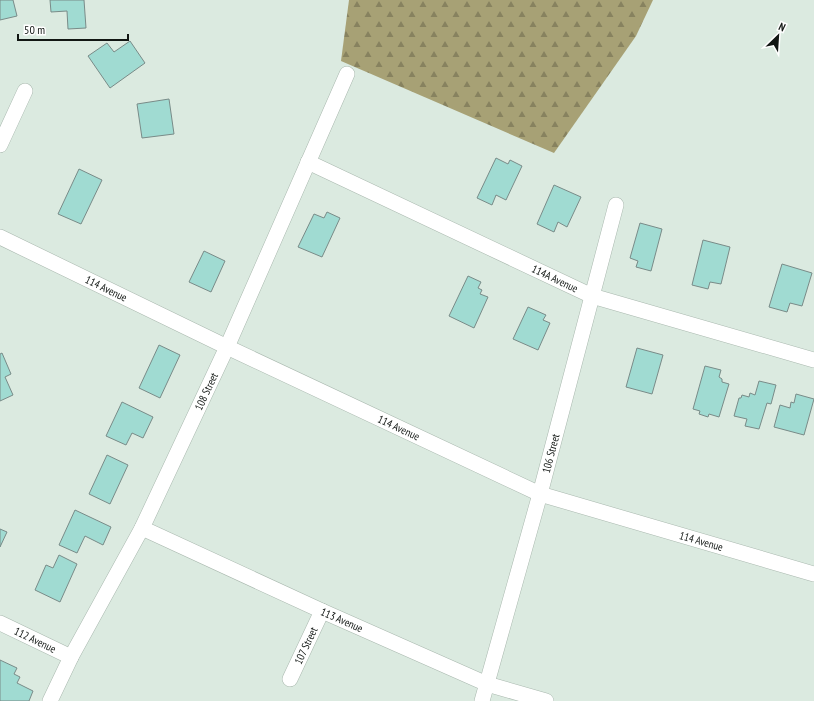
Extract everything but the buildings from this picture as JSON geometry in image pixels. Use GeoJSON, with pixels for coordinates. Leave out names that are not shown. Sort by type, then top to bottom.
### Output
{"type":"FeatureCollection","features":[{"type":"Feature","properties":{"kind":"street","name":"108 Street"},"geometry":{"type":"LineString","coordinates":[[50,701],[71,657],[142,528],[227,347],[347,74]]}},
{"type":"Feature","properties":{"kind":"street"},"geometry":{"type":"LineString","coordinates":[[0,145],[24,91]]}},
{"type":"Feature","properties":{"kind":"street","name":"114A Avenue"},"geometry":{"type":"LineString","coordinates":[[308,162],[592,296],[814,360]]}},
{"type":"Feature","properties":{"kind":"street","name":"106 Street"},"geometry":{"type":"LineString","coordinates":[[482,701],[540,494],[616,205]]}},
{"type":"Feature","properties":{"kind":"street","name":"114 Avenue"},"geometry":{"type":"LineString","coordinates":[[0,237],[227,347],[540,494],[814,574]]}},
{"type":"Feature","properties":{"kind":"street","name":"113 Avenue"},"geometry":{"type":"LineString","coordinates":[[142,528],[322,611],[487,684],[546,701]]}},
{"type":"Feature","properties":{"kind":"street","name":"107 Street"},"geometry":{"type":"LineString","coordinates":[[290,679],[322,611]]}},
{"type":"Feature","properties":{"kind":"street","name":"112 Avenue"},"geometry":{"type":"LineString","coordinates":[[0,623],[71,657]]}},
{"type":"Feature","properties":{"kind":"green space"},"geometry":{"type":"Polygon","coordinates":[[[349,0],[653,0],[636,36],[554,153],[341,61],[349,0]]]}}]}
